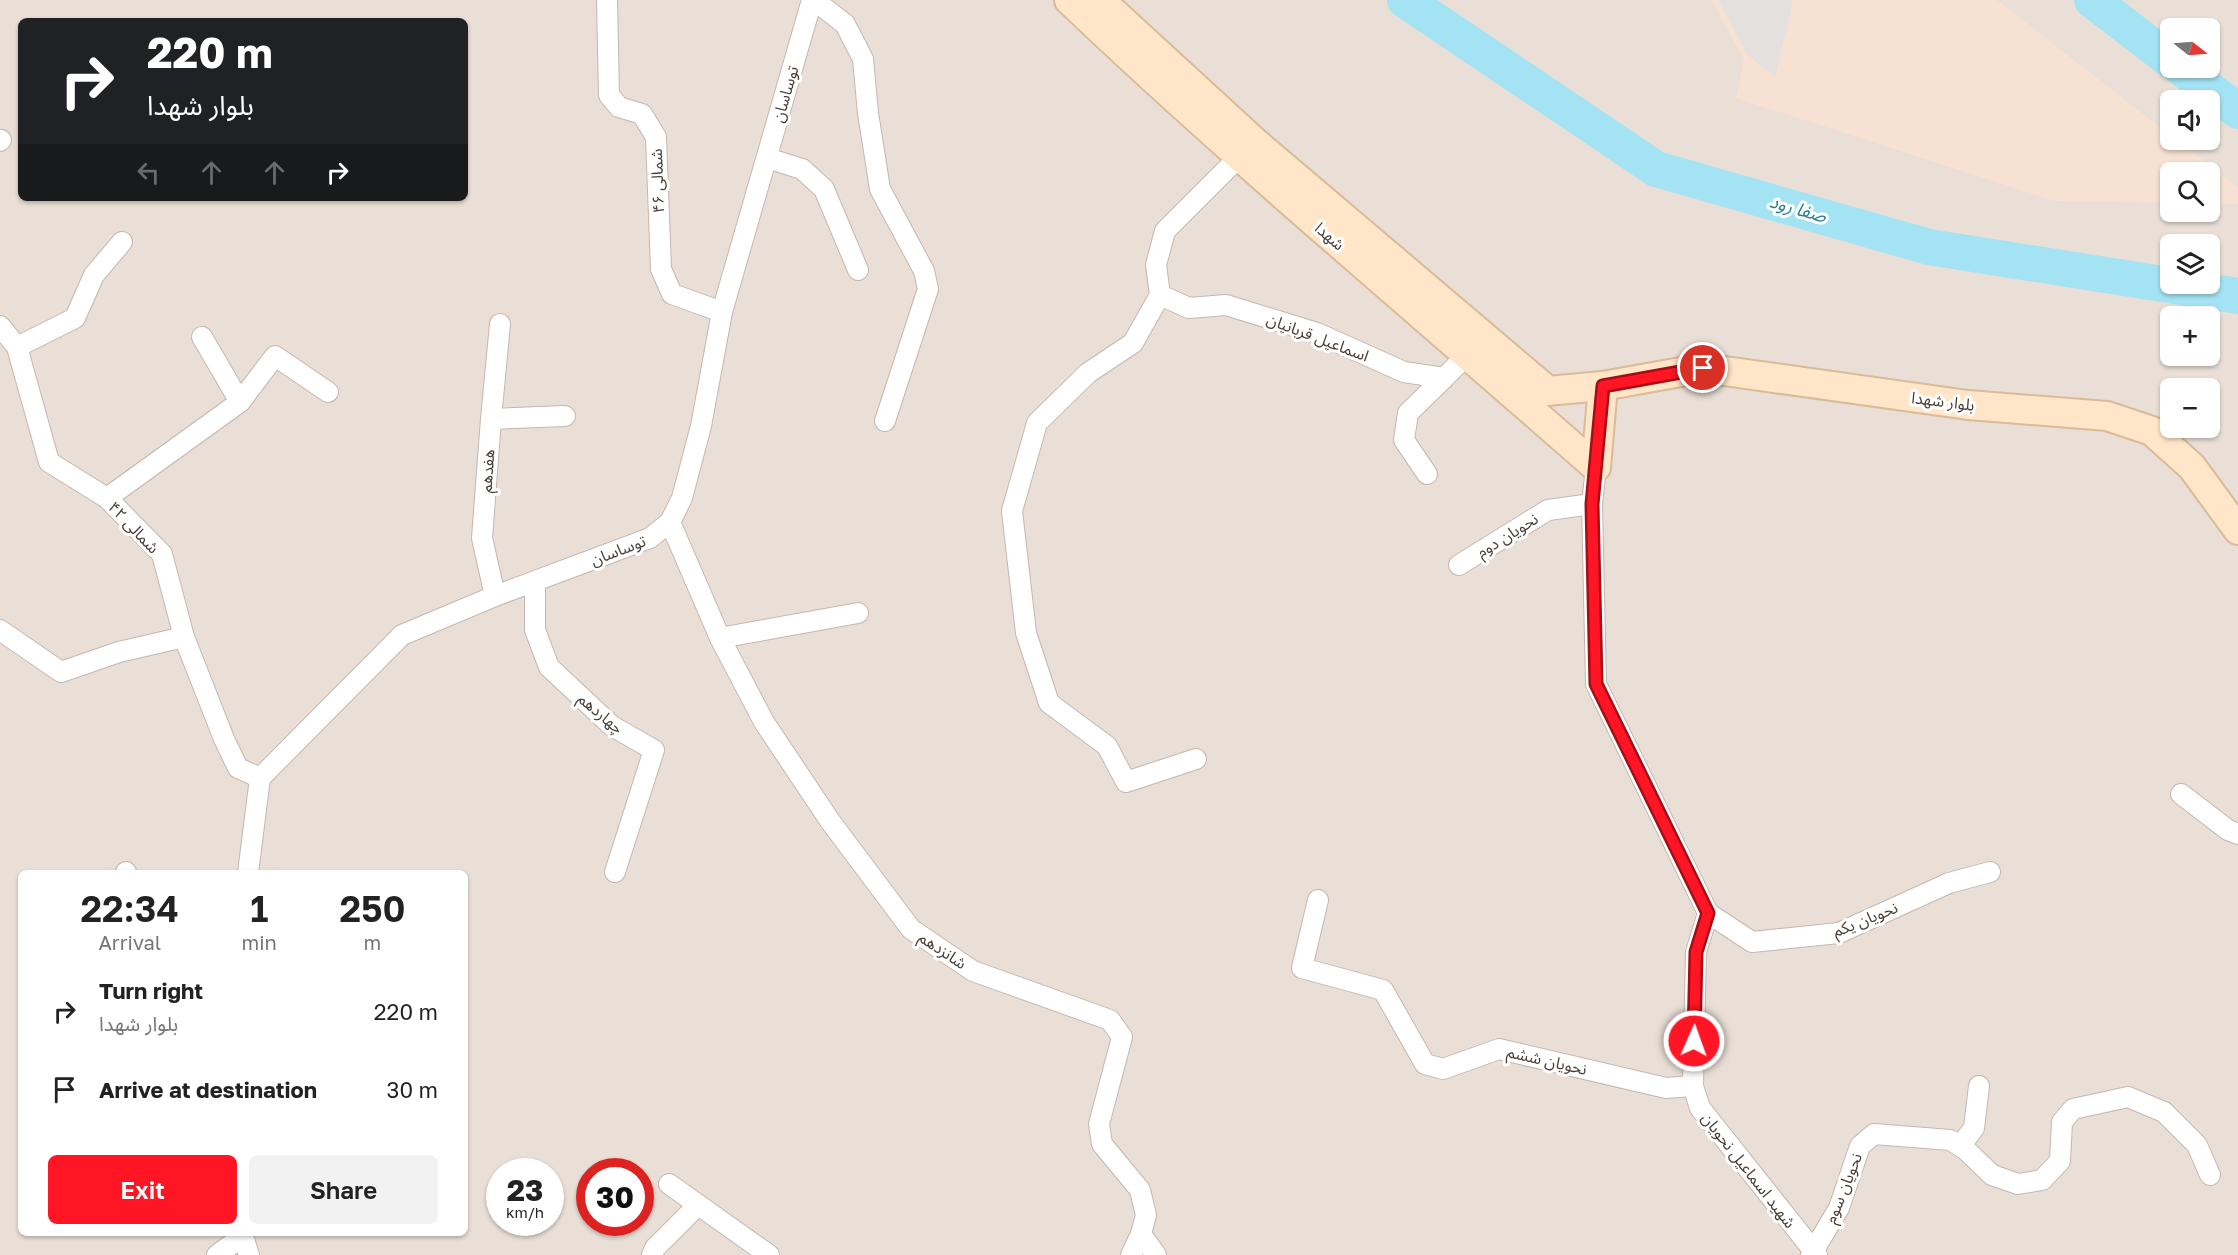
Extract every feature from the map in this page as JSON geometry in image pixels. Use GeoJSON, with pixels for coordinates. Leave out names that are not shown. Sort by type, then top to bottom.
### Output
{"type":"FeatureCollection","features":[{"type":"Feature","properties":{"kind":"main road","name":"شهدا"},"geometry":{"type":"LineString","coordinates":[[1069,0],[1247,150],[1548,391]]}},
{"type":"Feature","properties":{"kind":"main road","name":"شهدا"},"geometry":{"type":"LineString","coordinates":[[1100,0],[1168,64],[1247,150],[1467,355],[1596,467]]}},
{"type":"Feature","properties":{"kind":"main road","name":"بلوار شهدا"},"geometry":{"type":"LineString","coordinates":[[1513,394],[1603,386],[1703,368],[1968,405],[2107,416],[2152,430],[2192,467],[2238,530]]}},
{"type":"Feature","properties":{"kind":"main road"},"geometry":{"type":"LineString","coordinates":[[1596,467],[1603,386]]}},
{"type":"Feature","properties":{"kind":"street","name":"شمالی ۴۶"},"geometry":{"type":"LineString","coordinates":[[607,0],[609,95],[619,107],[642,114],[656,137],[661,269],[672,294],[722,312]]}},
{"type":"Feature","properties":{"kind":"street","name":"توساسان"},"geometry":{"type":"LineString","coordinates":[[260,778],[402,635],[495,596],[535,583],[650,538],[670,522],[682,498],[701,426],[722,312],[813,0]]}},
{"type":"Feature","properties":{"kind":"street"},"geometry":{"type":"LineString","coordinates":[[813,0],[844,24],[863,59],[868,113],[880,189],[924,272],[928,289],[885,422]]}},
{"type":"Feature","properties":{"kind":"street"},"geometry":{"type":"LineString","coordinates":[[1196,759],[1126,782],[1107,746],[1049,703],[1026,633],[1012,511],[1037,423],[1088,373],[1133,343],[1160,295],[1156,265],[1165,231],[1247,150]]}},
{"type":"Feature","properties":{"kind":"street"},"geometry":{"type":"LineString","coordinates":[[767,158],[802,169],[824,189],[858,270]]}},
{"type":"Feature","properties":{"kind":"street"},"geometry":{"type":"LineString","coordinates":[[17,347],[75,318],[94,275],[122,242]]}},
{"type":"Feature","properties":{"kind":"street","name":"اسماعیل قربانیان"},"geometry":{"type":"LineString","coordinates":[[1160,295],[1190,308],[1226,304],[1317,333],[1404,372],[1444,378]]}},
{"type":"Feature","properties":{"kind":"street","name":"هفدهم"},"geometry":{"type":"LineString","coordinates":[[495,596],[482,538],[500,324]]}},
{"type":"Feature","properties":{"kind":"street","name":"شمالی ۴۲"},"geometry":{"type":"LineString","coordinates":[[0,326],[17,347],[49,462],[107,498],[162,554],[184,637],[224,739],[238,768],[260,778]]}},
{"type":"Feature","properties":{"kind":"street"},"geometry":{"type":"LineString","coordinates":[[202,337],[240,402]]}},
{"type":"Feature","properties":{"kind":"street"},"geometry":{"type":"LineString","coordinates":[[1427,474],[1404,440],[1408,412],[1467,355]]}},
{"type":"Feature","properties":{"kind":"street"},"geometry":{"type":"LineString","coordinates":[[107,498],[240,402],[275,356],[328,392]]}},
{"type":"Feature","properties":{"kind":"street"},"geometry":{"type":"LineString","coordinates":[[491,419],[565,416]]}},
{"type":"Feature","properties":{"kind":"street"},"geometry":{"type":"LineString","coordinates":[[1596,467],[1592,504],[1596,684],[1708,913]]}},
{"type":"Feature","properties":{"kind":"street","name":"نحویان دوم"},"geometry":{"type":"LineString","coordinates":[[1459,565],[1548,510],[1592,504]]}},
{"type":"Feature","properties":{"kind":"street","name":"شانزدهم"},"geometry":{"type":"LineString","coordinates":[[670,522],[720,638],[764,722],[830,821],[911,929],[973,971],[1110,1020],[1122,1037],[1099,1124],[1102,1144],[1140,1190],[1146,1215],[1141,1234],[1131,1255]]}},
{"type":"Feature","properties":{"kind":"street","name":"چهاردهم"},"geometry":{"type":"LineString","coordinates":[[535,583],[535,630],[549,667],[612,726],[654,750],[615,872]]}},
{"type":"Feature","properties":{"kind":"street"},"geometry":{"type":"LineString","coordinates":[[720,638],[858,613]]}},
{"type":"Feature","properties":{"kind":"street"},"geometry":{"type":"LineString","coordinates":[[0,630],[61,672],[119,652],[184,637]]}},
{"type":"Feature","properties":{"kind":"street"},"geometry":{"type":"LineString","coordinates":[[248,870],[260,778]]}},
{"type":"Feature","properties":{"kind":"street"},"geometry":{"type":"LineString","coordinates":[[2181,794],[2228,830],[2238,834]]}},
{"type":"Feature","properties":{"kind":"street","name":"نحویان یکم"},"geometry":{"type":"LineString","coordinates":[[1708,913],[1752,942],[1839,933],[1949,883],[1990,872]]}},
{"type":"Feature","properties":{"kind":"street","name":"نحویان ششم"},"geometry":{"type":"LineString","coordinates":[[1318,900],[1302,968],[1383,990],[1425,1064],[1443,1069],[1499,1049],[1666,1088],[1693,1086]]}},
{"type":"Feature","properties":{"kind":"street","name":"شهید اسماعیل نحویان"},"geometry":{"type":"LineString","coordinates":[[1708,913],[1696,952],[1693,1086],[1700,1108],[1814,1254]]}},
{"type":"Feature","properties":{"kind":"street"},"geometry":{"type":"LineString","coordinates":[[1960,1146],[1974,1128],[1979,1086]]}},
{"type":"Feature","properties":{"kind":"street","name":"نحویان سوم"},"geometry":{"type":"LineString","coordinates":[[1814,1254],[1839,1208],[1860,1146],[1874,1134],[1950,1140],[1992,1175],[2018,1184],[2042,1180],[2060,1161],[2062,1122],[2073,1109],[2128,1097],[2163,1112],[2197,1144],[2210,1174]]}},
{"type":"Feature","properties":{"kind":"street"},"geometry":{"type":"LineString","coordinates":[[669,1184],[769,1255]]}},
{"type":"Feature","properties":{"kind":"street"},"geometry":{"type":"LineString","coordinates":[[652,1255],[655,1248],[697,1206]]}},
{"type":"Feature","properties":{"kind":"street"},"geometry":{"type":"LineString","coordinates":[[1141,1234],[1156,1255]]}},
{"type":"Feature","properties":{"kind":"street"},"geometry":{"type":"LineString","coordinates":[[217,1255],[245,1241]]}},
{"type":"Feature","properties":{"kind":"shaded area"},"geometry":{"type":"Polygon","coordinates":[[[0,0],[2238,0],[2238,1255],[0,1255],[0,0]]]}},
{"type":"Feature","properties":{"kind":"shaded area"},"geometry":{"type":"Polygon","coordinates":[[[1711,0],[1997,0],[2160,127],[2160,150],[2190,150],[2206,162],[2160,162],[2160,203],[2055,201],[1736,98],[1744,59],[1711,0]]]}},
{"type":"Feature","properties":{"kind":"shaded area"},"geometry":{"type":"Polygon","coordinates":[[[1718,0],[1793,0],[1775,77],[1748,55],[1718,0]]]}},
{"type":"Feature","properties":{"kind":"shaded area"},"geometry":{"type":"Polygon","coordinates":[[[2220,173],[2238,187],[2238,204],[2220,203],[2220,173]]]}},
{"type":"Feature","properties":{"kind":"waterway","name":"صفا رود"},"geometry":{"type":"LineString","coordinates":[[1405,0],[1656,169],[1929,247],[2238,296]]}},
{"type":"Feature","properties":{"kind":"waterway","name":"صفا رود"},"geometry":{"type":"LineString","coordinates":[[2092,0],[2160,52]]}},
{"type":"Feature","properties":{"kind":"waterway","name":"صفا رود"},"geometry":{"type":"LineString","coordinates":[[2194,78],[2238,111]]}},
{"type":"Feature","properties":{"kind":"route"},"geometry":{"type":"LineString","coordinates":[[1694,1041],[1696,952],[1708,913],[1596,684],[1592,504],[1603,386],[1703,368]]}}]}
